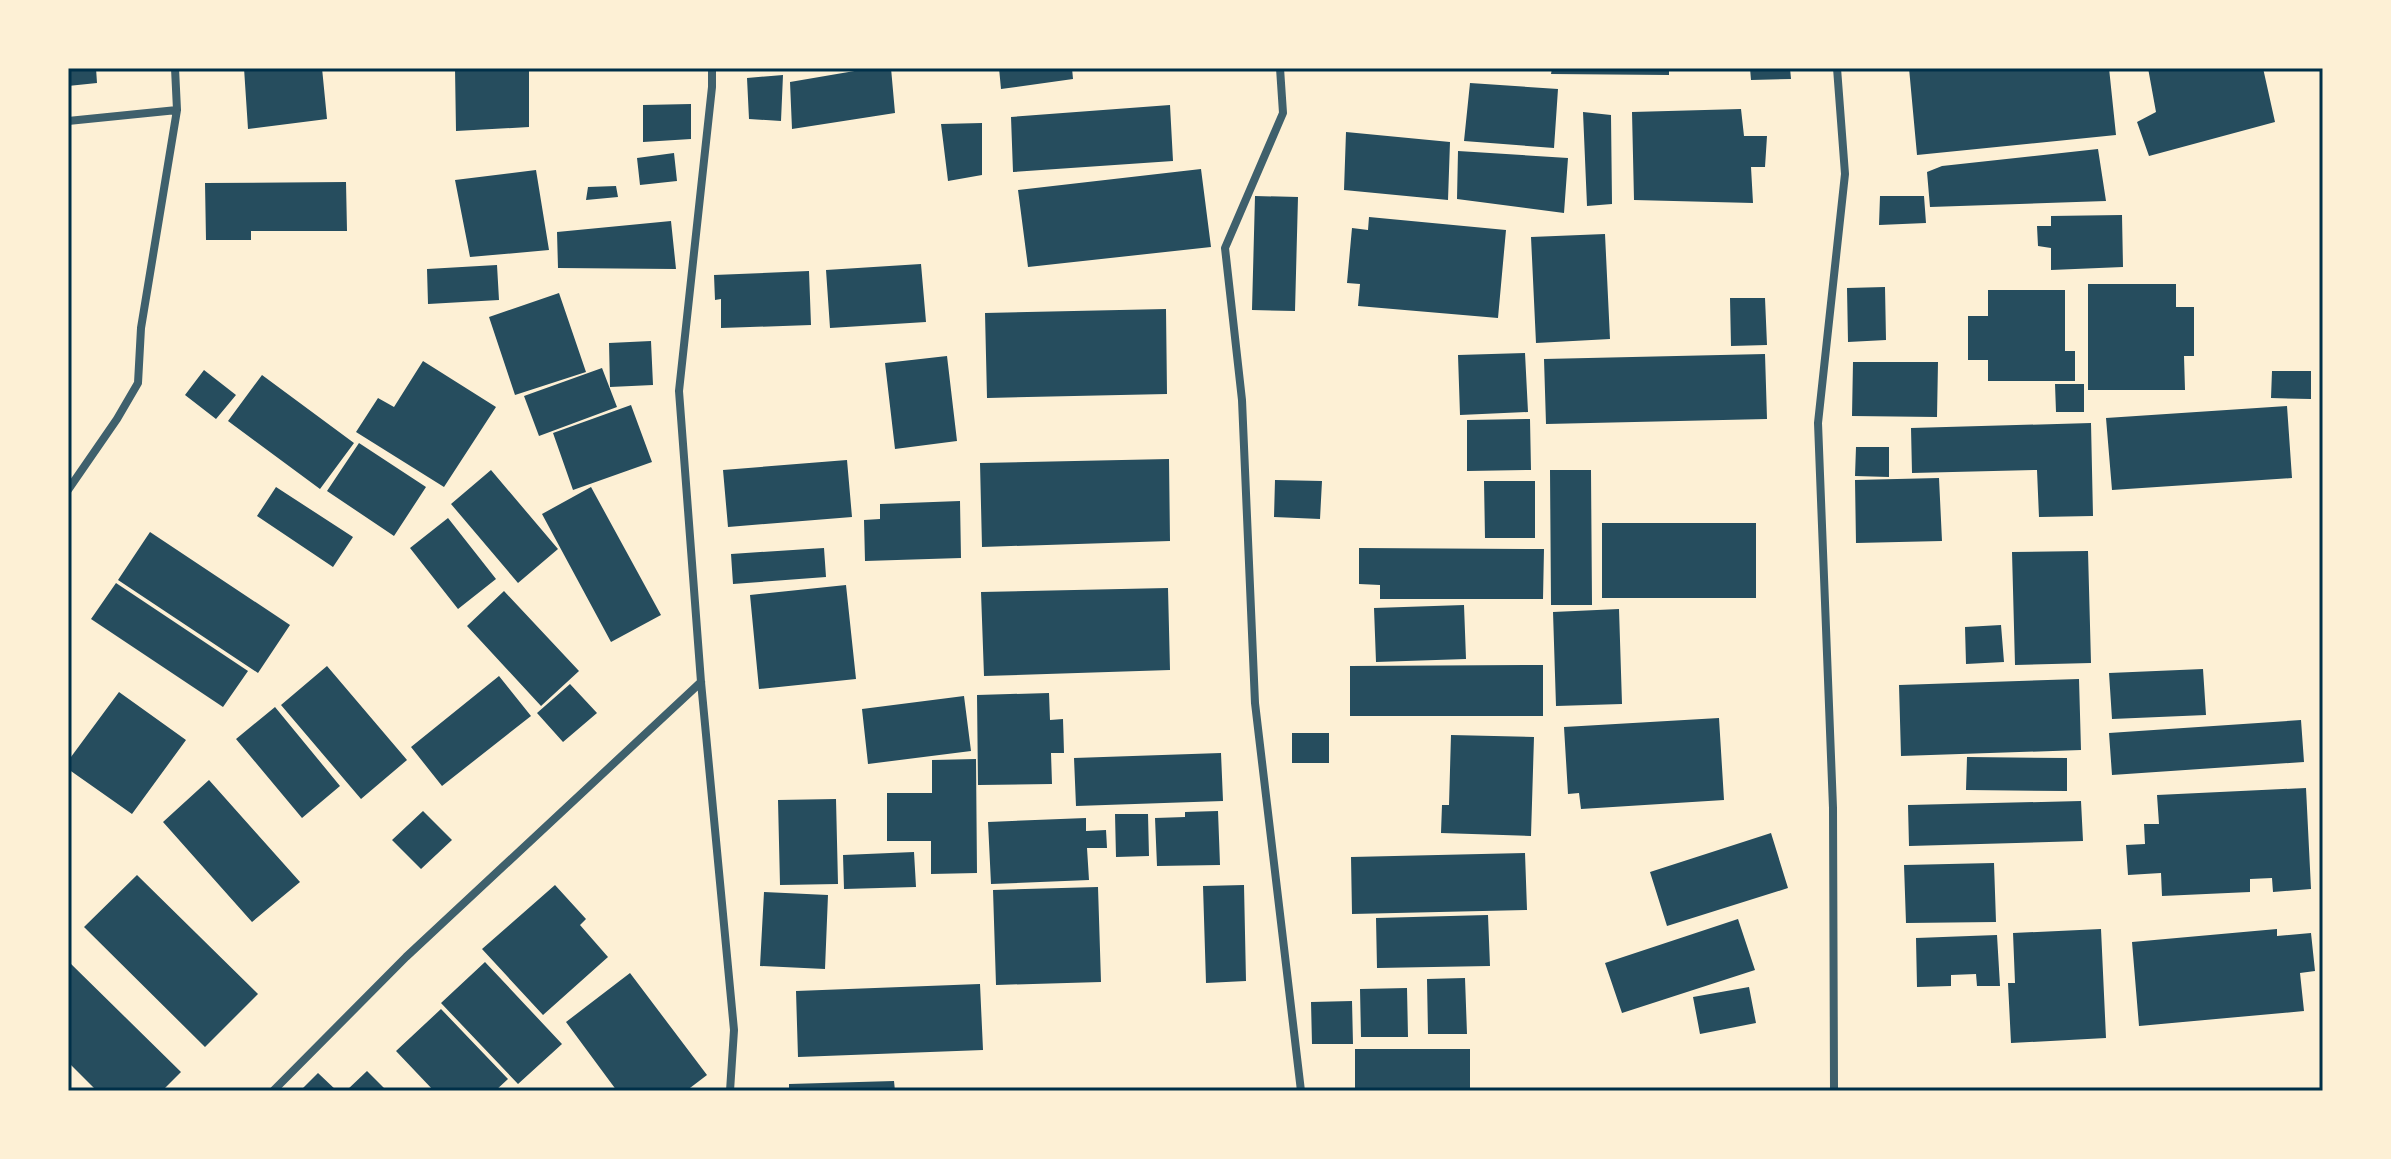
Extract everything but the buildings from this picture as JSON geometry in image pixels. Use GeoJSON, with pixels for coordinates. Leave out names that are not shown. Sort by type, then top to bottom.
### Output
{"type":"FeatureCollection","features":[{"type":"Feature","properties":{"kind":"street"},"geometry":{"type":"LineString","coordinates":[[68,490],[138,383],[141,328],[177,110],[175,68]]}},
{"type":"Feature","properties":{"kind":"street"},"geometry":{"type":"LineString","coordinates":[[712,68],[679,391],[701,682],[734,1030],[730,1091]]}},
{"type":"Feature","properties":{"kind":"street"},"geometry":{"type":"LineString","coordinates":[[1280,68],[1283,113],[1225,248],[1242,400],[1255,703],[1301,1091]]}},
{"type":"Feature","properties":{"kind":"street"},"geometry":{"type":"LineString","coordinates":[[1834,1091],[1833,808],[1818,423],[1845,174],[1837,68]]}},
{"type":"Feature","properties":{"kind":"street"},"geometry":{"type":"LineString","coordinates":[[68,121],[177,110]]}},
{"type":"Feature","properties":{"kind":"street"},"geometry":{"type":"LineString","coordinates":[[273,1091],[406,957],[701,682]]}}]}
